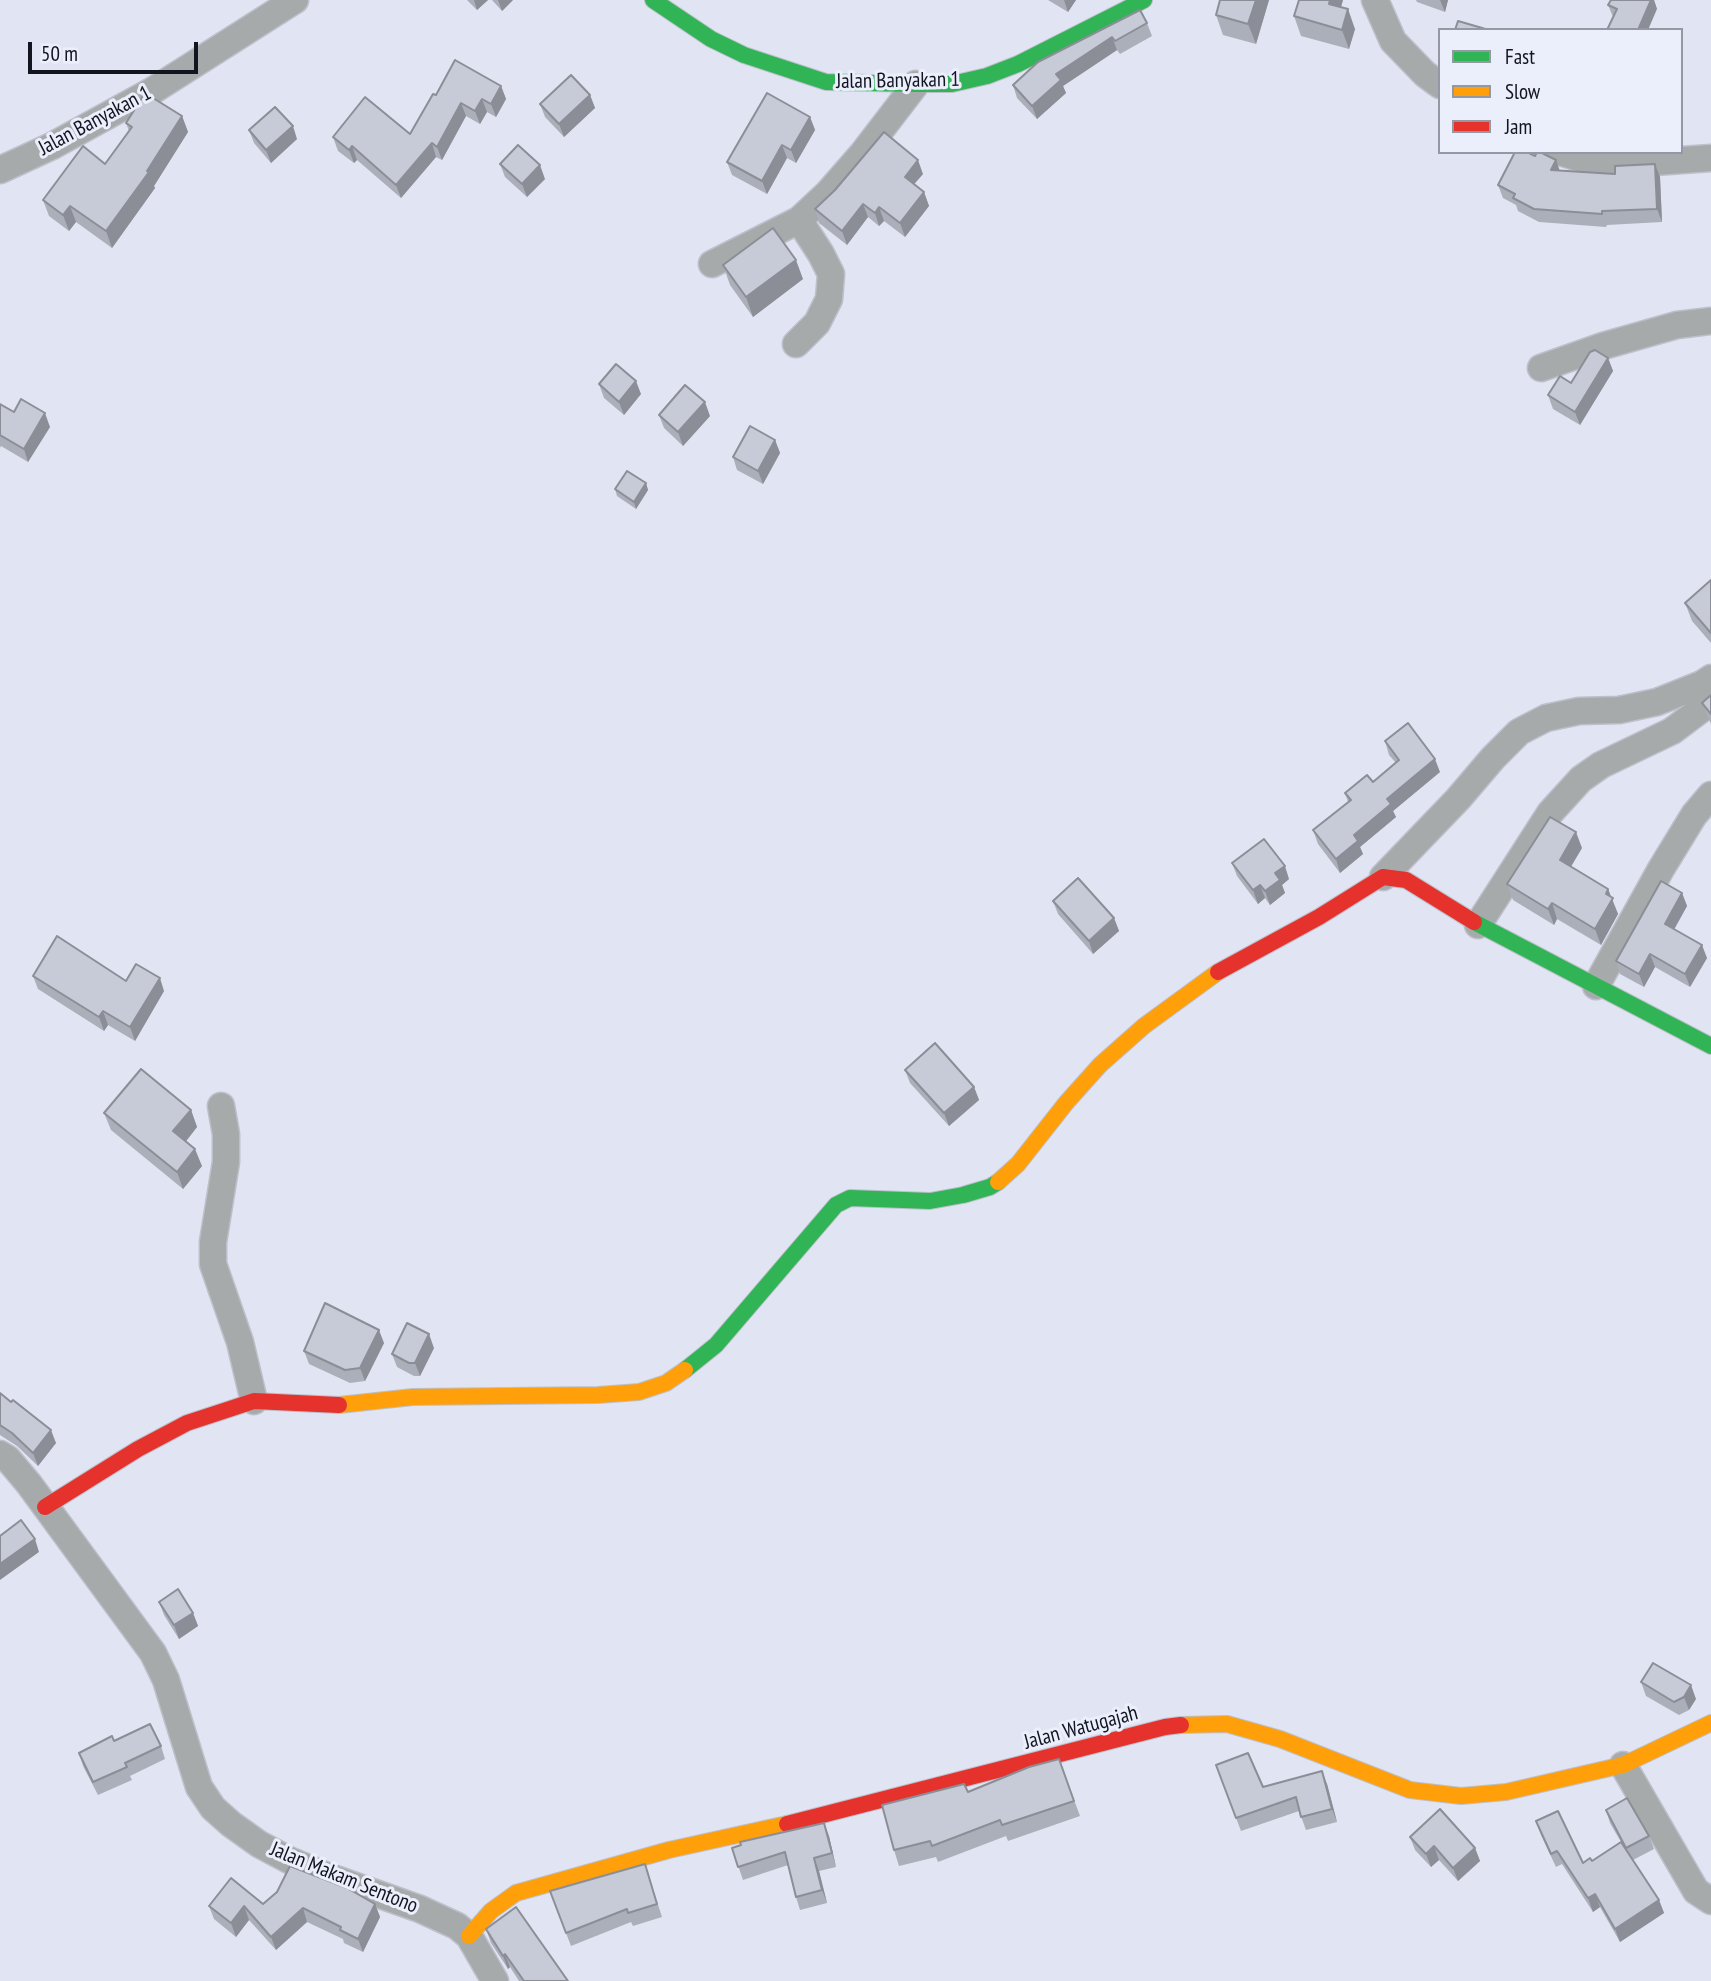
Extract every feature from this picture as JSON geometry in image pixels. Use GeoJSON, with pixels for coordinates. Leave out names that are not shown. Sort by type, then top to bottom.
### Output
{"type":"FeatureCollection","features":[{"type":"Feature","properties":{"kind":"street","name":"Jalan Banyakan 1"},"geometry":{"type":"LineString","coordinates":[[0,170],[52,146],[152,91],[295,0]]}},
{"type":"Feature","properties":{"kind":"street","name":"Jalan Banyakan 1"},"geometry":{"type":"LineString","coordinates":[[653,0],[711,38],[744,55],[776,66],[826,82],[916,85],[952,84],[987,76],[1018,64],[1144,0]]}},
{"type":"Feature","properties":{"kind":"street"},"geometry":{"type":"LineString","coordinates":[[1375,0],[1393,41],[1438,83]]}},
{"type":"Feature","properties":{"kind":"street"},"geometry":{"type":"LineString","coordinates":[[712,264],[799,220],[828,193],[863,153],[916,85]]}},
{"type":"Feature","properties":{"kind":"street"},"geometry":{"type":"LineString","coordinates":[[1566,154],[1595,163],[1627,164],[1711,158]]}},
{"type":"Feature","properties":{"kind":"street"},"geometry":{"type":"LineString","coordinates":[[796,344],[817,323],[829,299],[831,274],[799,220]]}},
{"type":"Feature","properties":{"kind":"street"},"geometry":{"type":"LineString","coordinates":[[1541,368],[1603,346],[1677,325],[1711,321]]}},
{"type":"Feature","properties":{"kind":"street"},"geometry":{"type":"LineString","coordinates":[[45,1507],[138,1449],[187,1423],[254,1401],[340,1405],[413,1397],[598,1395],[639,1392],[666,1383],[716,1345],[836,1205],[850,1198],[930,1201],[990,1187],[1006,1177],[1100,1065],[1144,1026],[1224,968],[1319,917],[1383,877],[1519,732],[1546,718],[1568,713],[1619,710],[1657,702],[1711,678]]}},
{"type":"Feature","properties":{"kind":"street"},"geometry":{"type":"LineString","coordinates":[[1478,925],[1550,813],[1581,779],[1601,765],[1672,731],[1711,702]]}},
{"type":"Feature","properties":{"kind":"street"},"geometry":{"type":"LineString","coordinates":[[1596,986],[1661,869],[1694,815],[1711,795]]}},
{"type":"Feature","properties":{"kind":"street"},"geometry":{"type":"LineString","coordinates":[[1383,877],[1406,880],[1420,887],[1478,925],[1711,1046]]}},
{"type":"Feature","properties":{"kind":"street"},"geometry":{"type":"LineString","coordinates":[[221,1106],[226,1134],[226,1162],[213,1242],[213,1264],[240,1342],[254,1401]]}},
{"type":"Feature","properties":{"kind":"street","name":"Jalan Makam Sentono"},"geometry":{"type":"LineString","coordinates":[[0,1454],[8,1459],[45,1507],[153,1653],[170,1692],[187,1754],[200,1787],[213,1808],[259,1844],[289,1860],[446,1920],[469,1936],[495,1981]]}},
{"type":"Feature","properties":{"kind":"street","name":"Jalan Watugajah"},"geometry":{"type":"LineString","coordinates":[[469,1936],[491,1911],[516,1893],[669,1850],[832,1814],[1165,1727],[1195,1723],[1227,1724],[1279,1739],[1410,1790],[1461,1796],[1506,1793],[1623,1765],[1711,1723]]}},
{"type":"Feature","properties":{"kind":"street"},"geometry":{"type":"LineString","coordinates":[[1623,1765],[1696,1891],[1711,1901]]}},
{"type":"Feature","properties":{"kind":"building"},"geometry":{"type":"Polygon","coordinates":[[[1220,0],[1256,0],[1248,24],[1216,15],[1220,0]]]}},
{"type":"Feature","properties":{"kind":"building"},"geometry":{"type":"Polygon","coordinates":[[[1299,0],[1330,0],[1329,4],[1348,9],[1342,30],[1294,16],[1299,0]]]}},
{"type":"Feature","properties":{"kind":"building"},"geometry":{"type":"Polygon","coordinates":[[[1611,0],[1651,0],[1639,28],[1608,28],[1617,9],[1608,5],[1611,0]]]}},
{"type":"Feature","properties":{"kind":"building"},"geometry":{"type":"Polygon","coordinates":[[[1140,10],[1147,23],[1115,41],[1112,37],[1056,74],[1061,80],[1032,106],[1013,85],[1038,62],[1140,10]]]}},
{"type":"Feature","properties":{"kind":"building"},"geometry":{"type":"Polygon","coordinates":[[[1458,21],[1482,28],[1456,28],[1458,21]]]}},
{"type":"Feature","properties":{"kind":"building"},"geometry":{"type":"Polygon","coordinates":[[[455,60],[501,86],[491,104],[482,99],[475,111],[461,103],[437,147],[432,143],[396,185],[352,146],[349,150],[333,137],[365,97],[410,134],[455,60]]]}},
{"type":"Feature","properties":{"kind":"building"},"geometry":{"type":"Polygon","coordinates":[[[571,75],[590,95],[559,124],[540,104],[571,75]]]}},
{"type":"Feature","properties":{"kind":"building"},"geometry":{"type":"Polygon","coordinates":[[[145,93],[182,116],[147,171],[149,172],[106,231],[70,206],[63,215],[43,200],[83,146],[105,164],[132,127],[126,123],[145,93]]]}},
{"type":"Feature","properties":{"kind":"building"},"geometry":{"type":"Polygon","coordinates":[[[767,93],[810,117],[791,150],[782,145],[762,181],[727,162],[767,93]]]}},
{"type":"Feature","properties":{"kind":"building"},"geometry":{"type":"Polygon","coordinates":[[[275,107],[293,126],[266,150],[249,130],[275,107]]]}},
{"type":"Feature","properties":{"kind":"building"},"geometry":{"type":"Polygon","coordinates":[[[884,132],[918,160],[905,177],[924,192],[900,223],[879,207],[875,213],[863,204],[842,231],[815,209],[835,190],[884,132]]]}},
{"type":"Feature","properties":{"kind":"building"},"geometry":{"type":"Polygon","coordinates":[[[518,145],[540,165],[522,184],[500,164],[518,145]]]}},
{"type":"Feature","properties":{"kind":"building"},"geometry":{"type":"Polygon","coordinates":[[[1514,154],[1544,154],[1556,160],[1551,170],[1615,174],[1615,166],[1655,164],[1657,209],[1602,211],[1602,214],[1534,209],[1513,198],[1515,194],[1498,185],[1514,154]]]}},
{"type":"Feature","properties":{"kind":"building"},"geometry":{"type":"Polygon","coordinates":[[[773,228],[796,260],[746,297],[723,265],[773,228]]]}},
{"type":"Feature","properties":{"kind":"building"},"geometry":{"type":"Polygon","coordinates":[[[1595,350],[1608,358],[1575,412],[1548,395],[1560,376],[1571,383],[1590,352],[1595,350]]]}},
{"type":"Feature","properties":{"kind":"building"},"geometry":{"type":"Polygon","coordinates":[[[616,364],[636,381],[619,402],[599,384],[616,364]]]}},
{"type":"Feature","properties":{"kind":"building"},"geometry":{"type":"Polygon","coordinates":[[[685,385],[705,402],[678,432],[659,415],[685,385]]]}},
{"type":"Feature","properties":{"kind":"building"},"geometry":{"type":"Polygon","coordinates":[[[21,399],[45,413],[24,449],[0,435],[0,404],[14,412],[21,399]]]}},
{"type":"Feature","properties":{"kind":"building"},"geometry":{"type":"Polygon","coordinates":[[[750,426],[775,440],[758,471],[733,457],[750,426]]]}},
{"type":"Feature","properties":{"kind":"building"},"geometry":{"type":"Polygon","coordinates":[[[627,471],[646,483],[634,502],[615,489],[627,471]]]}},
{"type":"Feature","properties":{"kind":"building"},"geometry":{"type":"Polygon","coordinates":[[[1711,580],[1711,633],[1685,603],[1711,580]]]}},
{"type":"Feature","properties":{"kind":"building"},"geometry":{"type":"Polygon","coordinates":[[[1711,695],[1711,714],[1702,703],[1711,695]]]}},
{"type":"Feature","properties":{"kind":"building"},"geometry":{"type":"Polygon","coordinates":[[[1408,723],[1435,759],[1387,799],[1391,804],[1354,835],[1358,841],[1336,859],[1313,830],[1351,800],[1345,793],[1367,775],[1373,782],[1399,760],[1385,741],[1408,723]]]}},
{"type":"Feature","properties":{"kind":"building"},"geometry":{"type":"Polygon","coordinates":[[[1550,817],[1576,832],[1560,860],[1608,889],[1606,894],[1613,898],[1595,929],[1552,903],[1548,909],[1507,884],[1550,817]]]}},
{"type":"Feature","properties":{"kind":"building"},"geometry":{"type":"Polygon","coordinates":[[[1264,839],[1285,866],[1275,873],[1280,880],[1265,891],[1260,885],[1253,890],[1232,863],[1264,839]]]}},
{"type":"Feature","properties":{"kind":"building"},"geometry":{"type":"Polygon","coordinates":[[[1078,878],[1114,918],[1089,941],[1053,901],[1078,878]]]}},
{"type":"Feature","properties":{"kind":"building"},"geometry":{"type":"Polygon","coordinates":[[[1661,881],[1682,893],[1665,924],[1702,945],[1685,974],[1650,954],[1639,974],[1616,961],[1661,881]]]}},
{"type":"Feature","properties":{"kind":"building"},"geometry":{"type":"Polygon","coordinates":[[[57,936],[126,981],[136,964],[160,978],[130,1027],[103,1011],[99,1017],[33,976],[57,936]]]}},
{"type":"Feature","properties":{"kind":"building"},"geometry":{"type":"Polygon","coordinates":[[[935,1043],[974,1087],[944,1113],[905,1070],[935,1043]]]}},
{"type":"Feature","properties":{"kind":"building"},"geometry":{"type":"Polygon","coordinates":[[[141,1069],[191,1110],[173,1131],[195,1149],[177,1172],[104,1113],[141,1069]]]}},
{"type":"Feature","properties":{"kind":"building"},"geometry":{"type":"Polygon","coordinates":[[[325,1303],[379,1330],[360,1368],[345,1370],[304,1351],[325,1303]]]}},
{"type":"Feature","properties":{"kind":"building"},"geometry":{"type":"Polygon","coordinates":[[[407,1323],[429,1334],[415,1363],[409,1363],[392,1354],[407,1323]]]}},
{"type":"Feature","properties":{"kind":"building"},"geometry":{"type":"Polygon","coordinates":[[[0,1393],[51,1430],[33,1453],[0,1425],[0,1393]]]}},
{"type":"Feature","properties":{"kind":"building"},"geometry":{"type":"Polygon","coordinates":[[[21,1520],[35,1539],[0,1564],[0,1536],[21,1520]]]}},
{"type":"Feature","properties":{"kind":"building"},"geometry":{"type":"Polygon","coordinates":[[[178,1589],[193,1613],[174,1625],[159,1602],[178,1589]]]}},
{"type":"Feature","properties":{"kind":"building"},"geometry":{"type":"Polygon","coordinates":[[[1653,1663],[1691,1685],[1684,1697],[1674,1702],[1641,1682],[1653,1663]]]}},
{"type":"Feature","properties":{"kind":"building"},"geometry":{"type":"Polygon","coordinates":[[[150,1724],[161,1746],[125,1763],[127,1767],[93,1782],[79,1753],[112,1736],[114,1741],[150,1724]]]}},
{"type":"Feature","properties":{"kind":"building"},"geometry":{"type":"Polygon","coordinates":[[[1248,1753],[1263,1787],[1322,1771],[1332,1809],[1301,1817],[1296,1797],[1236,1818],[1216,1765],[1248,1753]]]}},
{"type":"Feature","properties":{"kind":"building"},"geometry":{"type":"Polygon","coordinates":[[[1059,1759],[1074,1801],[1002,1825],[1000,1820],[932,1846],[930,1841],[894,1850],[882,1805],[964,1784],[968,1792],[1029,1767],[1059,1759]]]}},
{"type":"Feature","properties":{"kind":"building"},"geometry":{"type":"Polygon","coordinates":[[[1627,1798],[1649,1836],[1626,1848],[1606,1810],[1627,1798]]]}},
{"type":"Feature","properties":{"kind":"building"},"geometry":{"type":"Polygon","coordinates":[[[1440,1809],[1475,1848],[1453,1868],[1434,1846],[1426,1854],[1410,1837],[1440,1809]]]}},
{"type":"Feature","properties":{"kind":"building"},"geometry":{"type":"Polygon","coordinates":[[[1558,1811],[1583,1863],[1590,1858],[1592,1861],[1621,1842],[1659,1900],[1615,1929],[1595,1894],[1588,1898],[1557,1851],[1551,1854],[1536,1821],[1558,1811]]]}},
{"type":"Feature","properties":{"kind":"building"},"geometry":{"type":"Polygon","coordinates":[[[824,1823],[832,1853],[814,1858],[822,1890],[796,1897],[785,1852],[738,1867],[732,1848],[741,1845],[740,1842],[824,1823]]]}},
{"type":"Feature","properties":{"kind":"building"},"geometry":{"type":"Polygon","coordinates":[[[645,1864],[657,1904],[628,1913],[627,1909],[566,1933],[550,1891],[645,1864]]]}},
{"type":"Feature","properties":{"kind":"building"},"geometry":{"type":"Polygon","coordinates":[[[290,1866],[347,1888],[375,1904],[358,1939],[340,1930],[341,1927],[303,1908],[271,1937],[244,1906],[231,1923],[209,1906],[231,1878],[263,1904],[277,1892],[290,1866]]]}},
{"type":"Feature","properties":{"kind":"building"},"geometry":{"type":"Polygon","coordinates":[[[516,1907],[568,1981],[524,1981],[505,1954],[503,1956],[486,1929],[516,1907]]]}},
{"type":"Feature","properties":{"kind":"traffic: fast"},"geometry":{"type":"LineString","coordinates":[[653,0],[711,39],[744,55],[826,82],[916,84],[952,84],[987,76],[1018,64],[1144,0]]}},
{"type":"Feature","properties":{"kind":"traffic: fast"},"geometry":{"type":"LineString","coordinates":[[1474,922],[1711,1046]]}},
{"type":"Feature","properties":{"kind":"traffic: fast"},"geometry":{"type":"LineString","coordinates":[[685,1370],[716,1345],[836,1205],[850,1198],[930,1201],[963,1195],[998,1182]]}},
{"type":"Feature","properties":{"kind":"traffic: slow"},"geometry":{"type":"LineString","coordinates":[[998,1182],[1018,1164],[1100,1065],[1144,1026],[1218,972]]}},
{"type":"Feature","properties":{"kind":"traffic: slow"},"geometry":{"type":"LineString","coordinates":[[339,1405],[413,1397],[639,1392],[666,1383],[685,1370]]}},
{"type":"Feature","properties":{"kind":"traffic: slow"},"geometry":{"type":"LineString","coordinates":[[1181,1725],[1227,1724],[1280,1739],[1410,1790],[1461,1796],[1506,1792],[1623,1765],[1711,1723]]}},
{"type":"Feature","properties":{"kind":"traffic: slow"},"geometry":{"type":"LineString","coordinates":[[469,1936],[491,1911],[516,1893],[669,1850],[787,1824]]}},
{"type":"Feature","properties":{"kind":"traffic: jam"},"geometry":{"type":"LineString","coordinates":[[1218,972],[1319,917],[1383,877],[1406,880],[1474,922]]}},
{"type":"Feature","properties":{"kind":"traffic: jam"},"geometry":{"type":"LineString","coordinates":[[45,1507],[138,1449],[187,1423],[254,1401],[339,1405]]}},
{"type":"Feature","properties":{"kind":"traffic: jam"},"geometry":{"type":"LineString","coordinates":[[787,1824],[1181,1725]]}}]}
